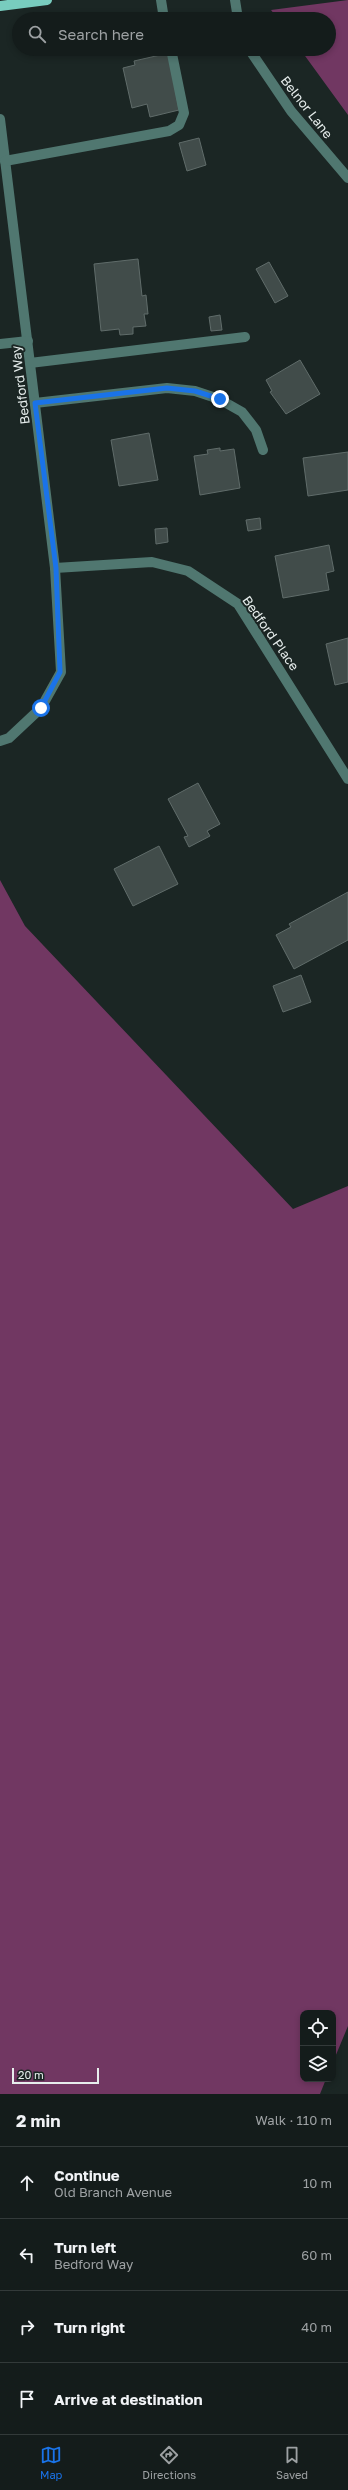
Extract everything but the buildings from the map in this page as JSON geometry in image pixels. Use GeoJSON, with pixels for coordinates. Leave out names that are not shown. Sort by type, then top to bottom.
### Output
{"type":"FeatureCollection","features":[{"type":"Feature","properties":{"kind":"main road"},"geometry":{"type":"LineString","coordinates":[[0,6],[47,0]]}},
{"type":"Feature","properties":{"kind":"street"},"geometry":{"type":"LineString","coordinates":[[161,0],[163,12]]}},
{"type":"Feature","properties":{"kind":"street"},"geometry":{"type":"LineString","coordinates":[[235,0],[237,12]]}},
{"type":"Feature","properties":{"kind":"street"},"geometry":{"type":"LineString","coordinates":[[5,161],[169,131],[180,125],[184,113],[172,56]]}},
{"type":"Feature","properties":{"kind":"street","name":"Belnor Lane"},"geometry":{"type":"LineString","coordinates":[[255,56],[291,111],[348,178]]}},
{"type":"Feature","properties":{"kind":"street","name":"Bedford Way"},"geometry":{"type":"LineString","coordinates":[[0,119],[56,568],[60,672],[41,708],[9,738],[0,741]]}},
{"type":"Feature","properties":{"kind":"street"},"geometry":{"type":"LineString","coordinates":[[30,363],[245,337]]}},
{"type":"Feature","properties":{"kind":"street"},"geometry":{"type":"LineString","coordinates":[[0,344],[28,341]]}},
{"type":"Feature","properties":{"kind":"street"},"geometry":{"type":"LineString","coordinates":[[35,403],[167,388],[195,391],[220,399],[242,412],[256,430],[263,450]]}},
{"type":"Feature","properties":{"kind":"street","name":"Bedford Place"},"geometry":{"type":"LineString","coordinates":[[56,568],[152,562],[188,571],[238,604],[348,780]]}},
{"type":"Feature","properties":{"kind":"shaded area"},"geometry":{"type":"Polygon","coordinates":[[[348,0],[348,115],[305,56],[336,56],[336,12],[273,12],[271,10],[348,0]]]}},
{"type":"Feature","properties":{"kind":"shaded area"},"geometry":{"type":"Polygon","coordinates":[[[0,880],[25,926],[293,1209],[348,1186],[348,2026],[336,2055],[336,2010],[300,2010],[300,2082],[325,2082],[320,2094],[0,2094],[0,880]]]}},
{"type":"Feature","properties":{"kind":"route"},"geometry":{"type":"LineString","coordinates":[[41,708],[60,672],[56,568],[35,403],[167,388],[195,391],[220,399]]}}]}
